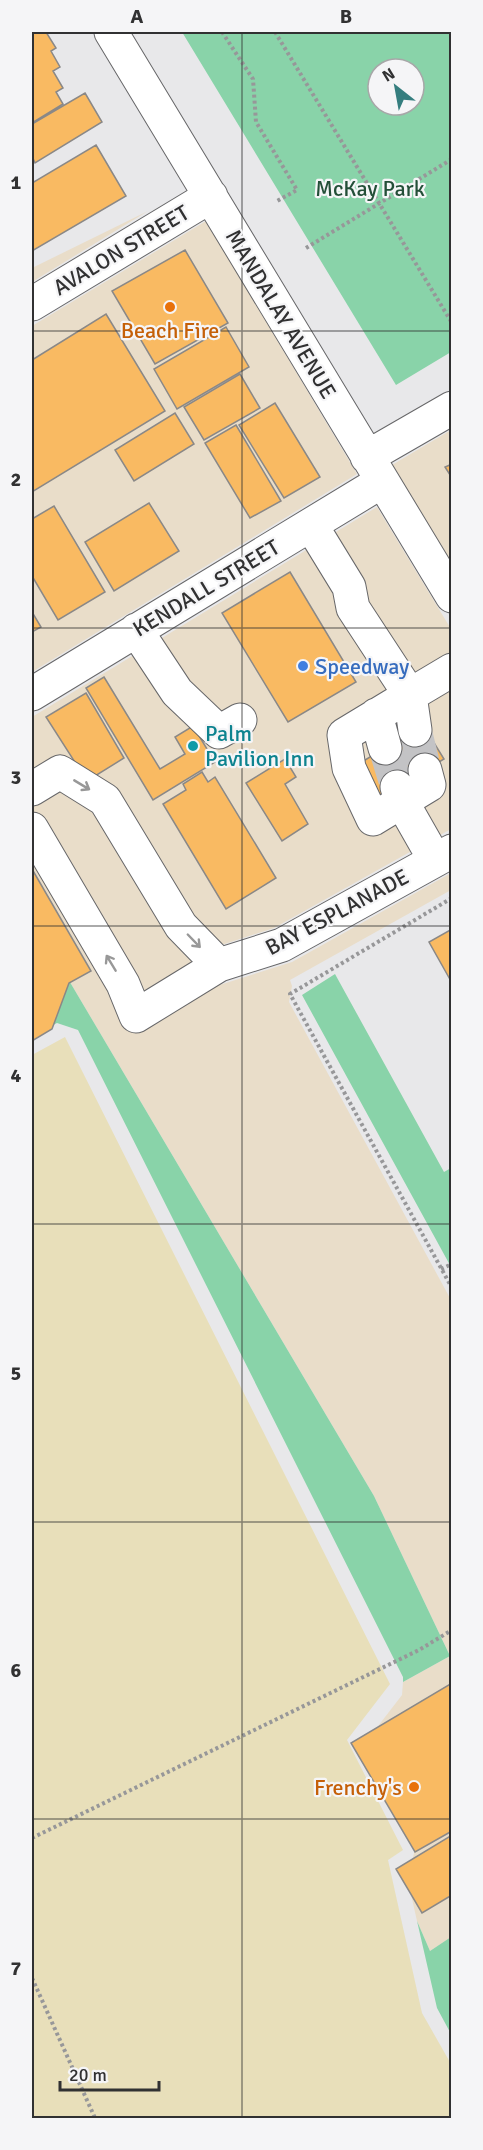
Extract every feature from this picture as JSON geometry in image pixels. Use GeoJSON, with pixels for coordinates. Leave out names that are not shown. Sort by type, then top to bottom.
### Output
{"type":"FeatureCollection","features":[{"type":"Feature","properties":{"kind":"street","name":"MANDALAY AVENUE"},"geometry":{"type":"LineString","coordinates":[[111,32],[452,596]]}},
{"type":"Feature","properties":{"kind":"street","name":"AVALON STREET"},"geometry":{"type":"LineString","coordinates":[[32,304],[211,196]]}},
{"type":"Feature","properties":{"kind":"street","name":"KENDALL STREET"},"geometry":{"type":"LineString","coordinates":[[32,694],[311,525],[374,470],[452,408]]}},
{"type":"Feature","properties":{"kind":"street"},"geometry":{"type":"LineString","coordinates":[[311,525],[349,587],[353,608],[410,695],[415,730]]}},
{"type":"Feature","properties":{"kind":"street"},"geometry":{"type":"LineString","coordinates":[[136,630],[177,692],[219,732],[240,720]]}},
{"type":"Feature","properties":{"kind":"street"},"geometry":{"type":"LineString","coordinates":[[425,770],[429,785],[400,794],[373,819],[349,768],[344,735],[452,670]]}},
{"type":"Feature","properties":{"kind":"street"},"geometry":{"type":"LineString","coordinates":[[376,716],[385,748]]}},
{"type":"Feature","properties":{"kind":"street"},"geometry":{"type":"LineString","coordinates":[[32,789],[60,772],[105,800],[181,926],[219,965]]}},
{"type":"Feature","properties":{"kind":"street"},"geometry":{"type":"LineString","coordinates":[[400,794],[443,855]]}},
{"type":"Feature","properties":{"kind":"street","name":"BAY ESPLANADE"},"geometry":{"type":"LineString","coordinates":[[32,828],[123,984],[136,1016],[219,965],[282,945],[443,855]]}},
{"type":"Feature","properties":{"kind":"path"},"geometry":{"type":"LineString","coordinates":[[222,32],[253,79],[256,122],[297,190],[277,201]]}},
{"type":"Feature","properties":{"kind":"path"},"geometry":{"type":"LineString","coordinates":[[275,32],[452,323]]}},
{"type":"Feature","properties":{"kind":"path"},"geometry":{"type":"LineString","coordinates":[[306,248],[452,159]]}},
{"type":"Feature","properties":{"kind":"path"},"geometry":{"type":"LineString","coordinates":[[452,898],[290,994],[452,1288]]}},
{"type":"Feature","properties":{"kind":"path"},"geometry":{"type":"LineString","coordinates":[[441,1269],[452,1264]]}},
{"type":"Feature","properties":{"kind":"path"},"geometry":{"type":"LineString","coordinates":[[32,1838],[419,1650],[452,1630]]}},
{"type":"Feature","properties":{"kind":"path"},"geometry":{"type":"LineString","coordinates":[[32,1978],[95,2118]]}},
{"type":"Feature","properties":{"kind":"shaded area"},"geometry":{"type":"Polygon","coordinates":[[[148,211],[32,282],[32,268],[148,211]]]}},
{"type":"Feature","properties":{"kind":"shaded area"},"geometry":{"type":"Polygon","coordinates":[[[206,221],[357,474],[32,672],[32,326],[206,221]]]}},
{"type":"Feature","properties":{"kind":"shaded area"},"geometry":{"type":"Polygon","coordinates":[[[451,430],[451,563],[392,465],[451,430]]]}},
{"type":"Feature","properties":{"kind":"shaded area"},"geometry":{"type":"Polygon","coordinates":[[[377,507],[451,629],[451,829],[274,928],[197,953],[210,988],[292,962],[451,873],[451,890],[290,980],[292,986],[289,1002],[451,1300],[452,1937],[430,1951],[417,1921],[405,1868],[412,1863],[416,1843],[365,1743],[402,1695],[403,1682],[450,1656],[374,1496],[32,918],[32,717],[377,507]]]}},
{"type":"Feature","properties":{"kind":"green space","name":"McKay Park"},"geometry":{"type":"Polygon","coordinates":[[[182,32],[451,32],[451,352],[396,385],[182,32]]]}},
{"type":"Feature","properties":{"kind":"green space"},"geometry":{"type":"Polygon","coordinates":[[[32,918],[374,1496],[450,1656],[403,1682],[403,1677],[78,1030],[57,1023],[32,1036],[32,918]]]}},
{"type":"Feature","properties":{"kind":"green space"},"geometry":{"type":"Polygon","coordinates":[[[335,974],[444,1172],[451,1168],[451,1267],[302,995],[335,974]]]}},
{"type":"Feature","properties":{"kind":"green space"},"geometry":{"type":"Polygon","coordinates":[[[417,1921],[430,1951],[451,1937],[451,2034],[437,2008],[417,1921]]]}},
{"type":"Feature","properties":{"kind":"sand"},"geometry":{"type":"Polygon","coordinates":[[[65,1037],[390,1684],[347,1740],[403,1850],[388,1860],[422,2013],[451,2064],[451,2118],[32,2118],[32,1055],[65,1037]]]}},
{"type":"Feature","properties":{"kind":"building"},"geometry":{"type":"Polygon","coordinates":[[[32,32],[46,32],[56,48],[51,51],[60,67],[53,71],[63,88],[56,92],[63,104],[32,123],[32,32]]]}},
{"type":"Feature","properties":{"kind":"building"},"geometry":{"type":"Polygon","coordinates":[[[85,93],[102,122],[35,163],[32,156],[32,124],[85,93]]]}},
{"type":"Feature","properties":{"kind":"building"},"geometry":{"type":"Polygon","coordinates":[[[96,145],[126,196],[32,251],[32,178],[34,182],[96,145]]]}},
{"type":"Feature","properties":{"kind":"building","name":"Beach Fire"},"geometry":{"type":"Polygon","coordinates":[[[185,250],[228,323],[155,364],[112,291],[185,250]]]}},
{"type":"Feature","properties":{"kind":"building"},"geometry":{"type":"Polygon","coordinates":[[[106,314],[165,411],[32,492],[32,360],[106,314]]]}},
{"type":"Feature","properties":{"kind":"building"},"geometry":{"type":"Polygon","coordinates":[[[226,327],[249,367],[177,409],[154,369],[226,327]]]}},
{"type":"Feature","properties":{"kind":"building"},"geometry":{"type":"Polygon","coordinates":[[[240,374],[260,408],[204,440],[184,407],[240,374]]]}},
{"type":"Feature","properties":{"kind":"building"},"geometry":{"type":"Polygon","coordinates":[[[275,403],[320,477],[284,498],[239,425],[275,403]]]}},
{"type":"Feature","properties":{"kind":"building"},"geometry":{"type":"Polygon","coordinates":[[[175,413],[194,444],[134,481],[115,450],[175,413]]]}},
{"type":"Feature","properties":{"kind":"building"},"geometry":{"type":"Polygon","coordinates":[[[236,425],[281,501],[250,518],[205,443],[236,425]]]}},
{"type":"Feature","properties":{"kind":"building"},"geometry":{"type":"Polygon","coordinates":[[[452,464],[452,478],[445,467],[452,464]]]}},
{"type":"Feature","properties":{"kind":"building"},"geometry":{"type":"Polygon","coordinates":[[[149,503],[179,551],[114,591],[85,542],[149,503]]]}},
{"type":"Feature","properties":{"kind":"building"},"geometry":{"type":"Polygon","coordinates":[[[54,506],[105,592],[58,620],[32,576],[32,519],[54,506]]]}},
{"type":"Feature","properties":{"kind":"building"},"geometry":{"type":"Polygon","coordinates":[[[290,572],[356,682],[288,722],[222,613],[290,572]]]}},
{"type":"Feature","properties":{"kind":"building"},"geometry":{"type":"Polygon","coordinates":[[[32,612],[41,627],[32,632],[32,612]]]}},
{"type":"Feature","properties":{"kind":"building","name":"Palm Pavilion Inn"},"geometry":{"type":"Polygon","coordinates":[[[104,677],[160,769],[185,754],[175,737],[193,726],[215,762],[153,800],[86,688],[104,677]]]}},
{"type":"Feature","properties":{"kind":"building"},"geometry":{"type":"Polygon","coordinates":[[[86,693],[124,758],[87,781],[46,717],[86,693]]]}},
{"type":"Feature","properties":{"kind":"building","name":"Speedway"},"geometry":{"type":"Polygon","coordinates":[[[423,725],[444,759],[381,797],[360,763],[423,725]]]}},
{"type":"Feature","properties":{"kind":"building"},"geometry":{"type":"Polygon","coordinates":[[[285,759],[296,777],[285,784],[308,824],[282,841],[246,783],[285,759]]]}},
{"type":"Feature","properties":{"kind":"building"},"geometry":{"type":"Polygon","coordinates":[[[202,772],[208,782],[215,777],[276,878],[226,909],[163,804],[186,790],[183,784],[202,772]]]}},
{"type":"Feature","properties":{"kind":"building"},"geometry":{"type":"Polygon","coordinates":[[[32,869],[91,971],[69,983],[52,1029],[32,1041],[32,869]]]}},
{"type":"Feature","properties":{"kind":"building"},"geometry":{"type":"Polygon","coordinates":[[[452,929],[452,983],[429,942],[452,929]]]}},
{"type":"Feature","properties":{"kind":"building","name":"Frenchy's"},"geometry":{"type":"Polygon","coordinates":[[[452,1683],[452,1831],[415,1852],[351,1743],[452,1683]]]}},
{"type":"Feature","properties":{"kind":"building"},"geometry":{"type":"Polygon","coordinates":[[[452,1835],[452,1895],[422,1913],[396,1869],[452,1835]]]}},
{"type":"Feature","properties":{"kind":"tunnel"},"geometry":{"type":"LineString","coordinates":[[415,730],[425,770]]}},
{"type":"Feature","properties":{"kind":"tunnel"},"geometry":{"type":"LineString","coordinates":[[385,748],[397,787]]}},
{"type":"Feature","properties":{"kind":"place","name":"Beach Fire"},"geometry":{"type":"Point","coordinates":[170,307]}},
{"type":"Feature","properties":{"kind":"place","name":"Speedway"},"geometry":{"type":"Point","coordinates":[303,666]}},
{"type":"Feature","properties":{"kind":"place","name":"Palm Pavilion Inn"},"geometry":{"type":"Point","coordinates":[193,746]}},
{"type":"Feature","properties":{"kind":"place","name":"Frenchy's"},"geometry":{"type":"Point","coordinates":[414,1787]}}]}
